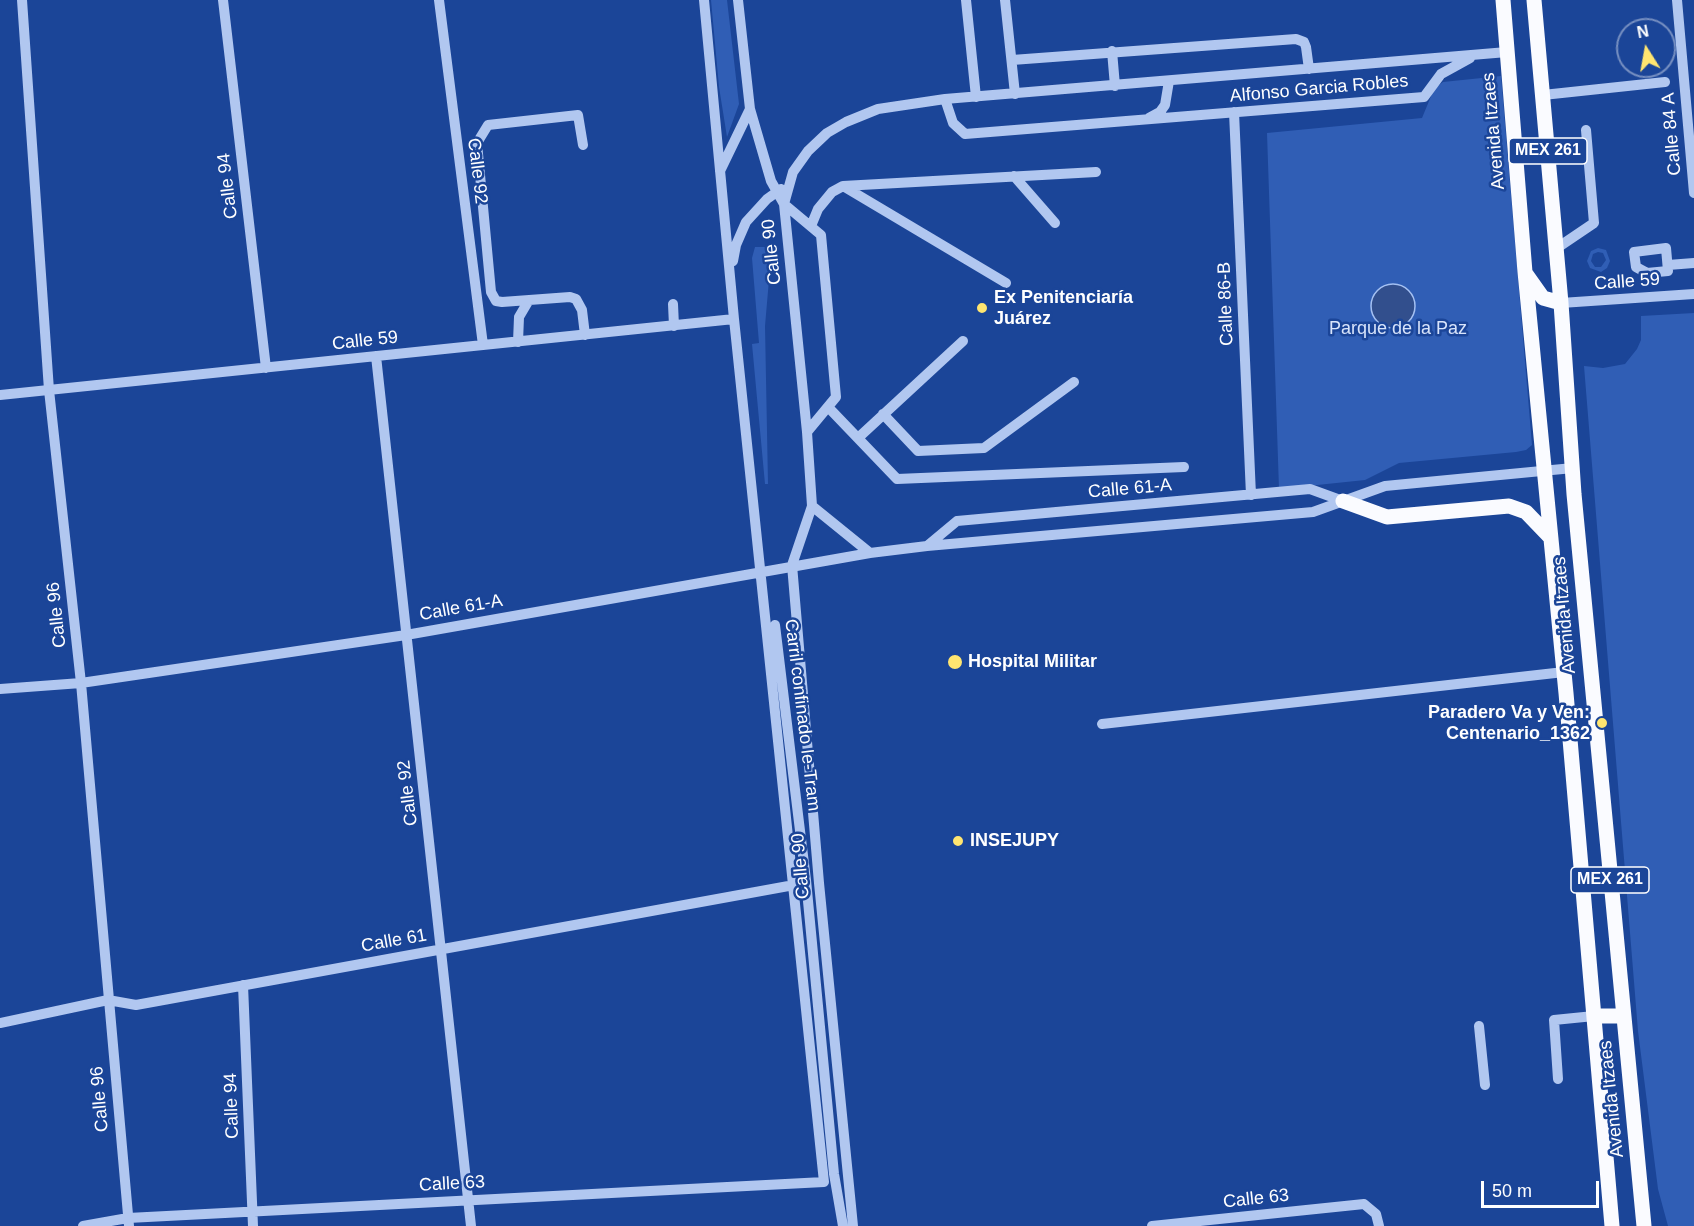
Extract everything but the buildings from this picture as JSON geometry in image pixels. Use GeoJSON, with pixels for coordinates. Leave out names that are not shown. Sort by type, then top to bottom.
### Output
{"type":"FeatureCollection","features":[{"type":"Feature","properties":{"kind":"main road","name":"Avenida Itzaes"},"geometry":{"type":"LineString","coordinates":[[1503,0],[1525,272],[1566,693],[1612,1226]]}},
{"type":"Feature","properties":{"kind":"main road","name":"Avenida Itzaes"},"geometry":{"type":"LineString","coordinates":[[1534,0],[1557,248],[1592,694],[1644,1226]]}},
{"type":"Feature","properties":{"kind":"main road"},"geometry":{"type":"LineString","coordinates":[[1525,272],[1544,298],[1561,303]]}},
{"type":"Feature","properties":{"kind":"main road"},"geometry":{"type":"LineString","coordinates":[[1343,501],[1387,517],[1509,506],[1526,512],[1551,538]]}},
{"type":"Feature","properties":{"kind":"main road"},"geometry":{"type":"LineString","coordinates":[[1566,693],[1592,694]]}},
{"type":"Feature","properties":{"kind":"main road"},"geometry":{"type":"LineString","coordinates":[[1594,1016],[1623,1016]]}},
{"type":"Feature","properties":{"kind":"street","name":"Calle 96"},"geometry":{"type":"LineString","coordinates":[[22,0],[49,390],[81,683],[128,1222]]}},
{"type":"Feature","properties":{"kind":"street","name":"Calle 94"},"geometry":{"type":"LineString","coordinates":[[223,0],[266,368]]}},
{"type":"Feature","properties":{"kind":"street","name":"Calle 92"},"geometry":{"type":"LineString","coordinates":[[439,0],[483,345]]}},
{"type":"Feature","properties":{"kind":"street"},"geometry":{"type":"LineString","coordinates":[[704,0],[734,319],[763,571]]}},
{"type":"Feature","properties":{"kind":"street","name":"Calle 90"},"geometry":{"type":"LineString","coordinates":[[738,0],[750,109],[771,181],[784,204],[807,432],[812,506],[792,566],[819,883],[853,1226]]}},
{"type":"Feature","properties":{"kind":"street"},"geometry":{"type":"LineString","coordinates":[[966,0],[976,97]]}},
{"type":"Feature","properties":{"kind":"street"},"geometry":{"type":"LineString","coordinates":[[1005,0],[1015,94]]}},
{"type":"Feature","properties":{"kind":"street","name":"Calle 84 A"},"geometry":{"type":"LineString","coordinates":[[1677,0],[1694,193]]}},
{"type":"Feature","properties":{"kind":"street"},"geometry":{"type":"LineString","coordinates":[[1012,60],[1296,39],[1306,47],[1309,69]]}},
{"type":"Feature","properties":{"kind":"street"},"geometry":{"type":"LineString","coordinates":[[1112,51],[1115,86]]}},
{"type":"Feature","properties":{"kind":"street","name":"Alfonso Garcia Robles"},"geometry":{"type":"LineString","coordinates":[[784,204],[788,184],[808,151],[827,134],[846,122],[878,109],[945,99],[1507,52]]}},
{"type":"Feature","properties":{"kind":"street","name":"Alfonso Garcia Robles"},"geometry":{"type":"LineString","coordinates":[[945,99],[953,123],[965,134],[1424,97],[1441,74],[1476,55]]}},
{"type":"Feature","properties":{"kind":"street"},"geometry":{"type":"LineString","coordinates":[[1148,119],[1160,112],[1165,105],[1169,81]]}},
{"type":"Feature","properties":{"kind":"street"},"geometry":{"type":"LineString","coordinates":[[1543,95],[1665,82]]}},
{"type":"Feature","properties":{"kind":"street"},"geometry":{"type":"LineString","coordinates":[[720,171],[750,109]]}},
{"type":"Feature","properties":{"kind":"street","name":"Calle 86-B"},"geometry":{"type":"LineString","coordinates":[[1234,112],[1251,495]]}},
{"type":"Feature","properties":{"kind":"street"},"geometry":{"type":"LineString","coordinates":[[583,145],[578,115],[488,125],[477,143],[491,292],[496,301],[570,297],[576,299],[582,310],[585,335]]}},
{"type":"Feature","properties":{"kind":"street"},"geometry":{"type":"LineString","coordinates":[[1557,248],[1594,223],[1586,130]]}},
{"type":"Feature","properties":{"kind":"street"},"geometry":{"type":"LineString","coordinates":[[457,145],[477,143]]}},
{"type":"Feature","properties":{"kind":"street"},"geometry":{"type":"LineString","coordinates":[[811,226],[818,209],[832,192],[843,186],[1096,172]]}},
{"type":"Feature","properties":{"kind":"street"},"geometry":{"type":"LineString","coordinates":[[1014,176],[1055,224]]}},
{"type":"Feature","properties":{"kind":"street"},"geometry":{"type":"LineString","coordinates":[[731,283],[736,245],[742,228],[759,207],[788,184]]}},
{"type":"Feature","properties":{"kind":"street"},"geometry":{"type":"LineString","coordinates":[[843,186],[1006,283]]}},
{"type":"Feature","properties":{"kind":"street"},"geometry":{"type":"LineString","coordinates":[[784,204],[821,235],[836,397],[807,432]]}},
{"type":"Feature","properties":{"kind":"street"},"geometry":{"type":"LineString","coordinates":[[1668,266],[1694,263]]}},
{"type":"Feature","properties":{"kind":"street","name":"Calle 59"},"geometry":{"type":"LineString","coordinates":[[1561,303],[1694,294]]}},
{"type":"Feature","properties":{"kind":"street"},"geometry":{"type":"LineString","coordinates":[[519,342],[519,317],[529,300]]}},
{"type":"Feature","properties":{"kind":"street"},"geometry":{"type":"LineString","coordinates":[[673,304],[674,326]]}},
{"type":"Feature","properties":{"kind":"street","name":"Calle 59"},"geometry":{"type":"LineString","coordinates":[[0,395],[734,319]]}},
{"type":"Feature","properties":{"kind":"street"},"geometry":{"type":"LineString","coordinates":[[858,438],[963,341]]}},
{"type":"Feature","properties":{"kind":"street","name":"Calle 92"},"geometry":{"type":"LineString","coordinates":[[376,356],[471,1226]]}},
{"type":"Feature","properties":{"kind":"street"},"geometry":{"type":"LineString","coordinates":[[883,414],[918,451],[984,448],[1074,382]]}},
{"type":"Feature","properties":{"kind":"street"},"geometry":{"type":"LineString","coordinates":[[828,407],[897,478],[1184,467]]}},
{"type":"Feature","properties":{"kind":"street","name":"Calle 61-A"},"geometry":{"type":"LineString","coordinates":[[0,689],[81,683],[406,635],[870,553],[1313,512],[1385,486],[1573,468]]}},
{"type":"Feature","properties":{"kind":"street","name":"Calle 61-A"},"geometry":{"type":"LineString","coordinates":[[927,546],[957,521],[1310,489],[1343,501]]}},
{"type":"Feature","properties":{"kind":"street"},"geometry":{"type":"LineString","coordinates":[[812,506],[870,553]]}},
{"type":"Feature","properties":{"kind":"street","name":"Calle 90"},"geometry":{"type":"LineString","coordinates":[[763,571],[824,1182]]}},
{"type":"Feature","properties":{"kind":"street","name":"Carril confinado Ie-Tram"},"geometry":{"type":"LineString","coordinates":[[763,571],[806,880],[834,1174],[843,1226]]}},
{"type":"Feature","properties":{"kind":"street"},"geometry":{"type":"LineString","coordinates":[[1102,724],[1564,672]]}},
{"type":"Feature","properties":{"kind":"street","name":"Calle 61"},"geometry":{"type":"LineString","coordinates":[[0,1023],[108,1000],[136,1005],[794,885]]}},
{"type":"Feature","properties":{"kind":"street","name":"Calle 94"},"geometry":{"type":"LineString","coordinates":[[243,985],[253,1226]]}},
{"type":"Feature","properties":{"kind":"street"},"geometry":{"type":"LineString","coordinates":[[1558,1079],[1554,1020],[1594,1016]]}},
{"type":"Feature","properties":{"kind":"street"},"geometry":{"type":"LineString","coordinates":[[1479,1026],[1485,1085]]}},
{"type":"Feature","properties":{"kind":"street","name":"Calle 63"},"geometry":{"type":"LineString","coordinates":[[83,1226],[252,1212],[469,1199],[824,1182]]}},
{"type":"Feature","properties":{"kind":"street","name":"Calle 63"},"geometry":{"type":"LineString","coordinates":[[1152,1226],[1364,1204],[1376,1214],[1379,1226]]}},
{"type":"Feature","properties":{"kind":"green space"},"geometry":{"type":"Polygon","coordinates":[[[711,0],[727,0],[739,104],[727,137],[719,87],[711,0]]]}},
{"type":"Feature","properties":{"kind":"green space","name":"Parque de la Paz"},"geometry":{"type":"Polygon","coordinates":[[[1501,76],[1532,445],[1526,450],[1516,452],[1399,463],[1365,480],[1279,489],[1267,133],[1422,118],[1434,89],[1443,82],[1501,76]]]}},
{"type":"Feature","properties":{"kind":"green space"},"geometry":{"type":"Polygon","coordinates":[[[755,247],[767,247],[770,268],[765,326],[768,484],[765,484],[752,344],[759,343],[752,258],[755,247]]]}},
{"type":"Feature","properties":{"kind":"green space"},"geometry":{"type":"Polygon","coordinates":[[[1598,248],[1606,250],[1610,261],[1607,268],[1601,272],[1590,268],[1587,261],[1591,251],[1598,248]],[[1603,253],[1593,254],[1591,261],[1595,267],[1601,267],[1606,260],[1603,253]]]}},
{"type":"Feature","properties":{"kind":"green space"},"geometry":{"type":"Polygon","coordinates":[[[1694,313],[1694,1226],[1668,1226],[1658,1189],[1638,1031],[1584,366],[1603,368],[1625,364],[1641,340],[1641,316],[1694,313]]]}},
{"type":"Feature","properties":{"kind":"shaded area"},"geometry":{"type":"Polygon","coordinates":[[[1393,284],[1402,285],[1409,290],[1414,297],[1414,315],[1409,322],[1402,327],[1393,328],[1384,327],[1377,322],[1372,315],[1371,306],[1372,297],[1377,290],[1384,285],[1393,284]]]}},
{"type":"Feature","properties":{"kind":"place","name":"Ex Penitenciaría Juárez"},"geometry":{"type":"Point","coordinates":[982,308]}},
{"type":"Feature","properties":{"kind":"place","name":"Hospital Militar"},"geometry":{"type":"Point","coordinates":[955,662]}},
{"type":"Feature","properties":{"kind":"place","name":"Paradero Va y Ven: Centenario_1362"},"geometry":{"type":"Point","coordinates":[1602,723]}},
{"type":"Feature","properties":{"kind":"place","name":"INSEJUPY"},"geometry":{"type":"Point","coordinates":[958,841]}}]}
